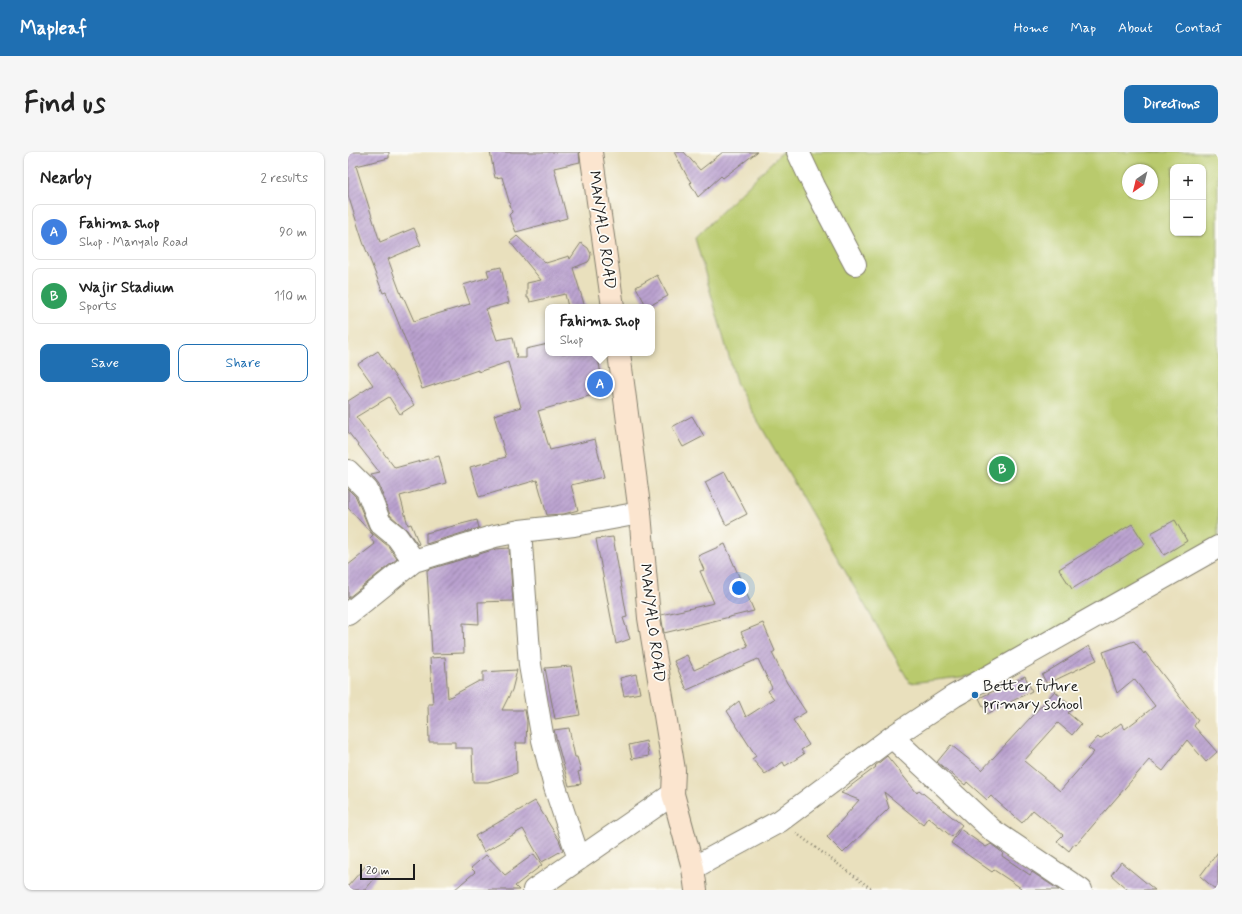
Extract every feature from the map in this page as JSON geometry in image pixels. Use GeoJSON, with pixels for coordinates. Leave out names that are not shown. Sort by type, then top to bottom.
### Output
{"type":"FeatureCollection","features":[{"type":"Feature","properties":{"kind":"street","name":"MANYALO ROAD"},"geometry":{"type":"LineString","coordinates":[[591,152],[613,304]]}},
{"type":"Feature","properties":{"kind":"street"},"geometry":{"type":"LineString","coordinates":[[798,152],[855,264]]}},
{"type":"Feature","properties":{"kind":"street","name":"MANYALO ROAD"},"geometry":{"type":"LineString","coordinates":[[619,356],[640,513],[649,618],[674,770],[674,794],[693,868],[696,890]]}},
{"type":"Feature","properties":{"kind":"street"},"geometry":{"type":"LineString","coordinates":[[348,471],[367,490],[380,523],[397,537],[414,561]]}},
{"type":"Feature","properties":{"kind":"street"},"geometry":{"type":"LineString","coordinates":[[348,614],[414,561],[495,536],[640,513]]}},
{"type":"Feature","properties":{"kind":"street"},"geometry":{"type":"LineString","coordinates":[[520,531],[530,665],[540,725],[555,787],[579,859]]}},
{"type":"Feature","properties":{"kind":"street"},"geometry":{"type":"LineString","coordinates":[[693,868],[780,820],[892,737],[954,696],[1218,547]]}},
{"type":"Feature","properties":{"kind":"street"},"geometry":{"type":"LineString","coordinates":[[892,737],[992,830],[1081,890]]}},
{"type":"Feature","properties":{"kind":"street"},"geometry":{"type":"LineString","coordinates":[[534,890],[674,794]]}},
{"type":"Feature","properties":{"kind":"path"},"geometry":{"type":"LineString","coordinates":[[780,820],[873,890]]}},
{"type":"Feature","properties":{"kind":"green space"},"geometry":{"type":"Polygon","coordinates":[[[782,152],[1218,152],[1218,553],[995,673],[910,683],[737,385],[695,238],[782,152]]]}},
{"type":"Feature","properties":{"kind":"building"},"geometry":{"type":"Polygon","coordinates":[[[348,152],[389,152],[389,158],[356,166],[380,242],[414,228],[421,245],[388,259],[402,297],[403,296],[414,321],[470,304],[463,285],[489,277],[487,270],[501,267],[509,303],[486,309],[497,340],[513,337],[517,358],[526,358],[526,349],[545,345],[545,356],[598,356],[606,391],[538,411],[550,450],[595,439],[604,477],[571,485],[578,510],[564,514],[547,515],[537,480],[479,497],[470,467],[506,457],[494,415],[521,407],[508,362],[478,372],[478,370],[422,389],[411,354],[386,292],[383,293],[363,242],[348,195],[348,152]]]}},
{"type":"Feature","properties":{"kind":"building"},"geometry":{"type":"Polygon","coordinates":[[[490,152],[579,152],[580,162],[554,168],[567,218],[516,232],[509,215],[512,212],[502,177],[495,178],[490,152]]]}},
{"type":"Feature","properties":{"kind":"building"},"geometry":{"type":"Polygon","coordinates":[[[674,152],[684,152],[700,170],[723,152],[757,152],[723,178],[721,176],[698,197],[674,152]]]}},
{"type":"Feature","properties":{"kind":"building"},"geometry":{"type":"Polygon","coordinates":[[[517,236],[546,263],[569,256],[570,259],[581,243],[588,248],[591,254],[588,262],[573,268],[584,304],[567,304],[565,294],[530,302],[529,298],[527,298],[527,283],[541,280],[510,242],[517,236]]]}},
{"type":"Feature","properties":{"kind":"building"},"geometry":{"type":"Polygon","coordinates":[[[657,275],[668,296],[653,304],[645,304],[636,287],[657,275]]]}},
{"type":"Feature","properties":{"kind":"building"},"geometry":{"type":"Polygon","coordinates":[[[378,351],[414,405],[400,414],[389,397],[356,417],[395,468],[439,456],[446,483],[400,496],[408,525],[411,524],[419,544],[418,545],[407,530],[390,515],[379,485],[371,475],[380,473],[348,432],[348,401],[373,385],[358,364],[378,351]]]}},
{"type":"Feature","properties":{"kind":"building"},"geometry":{"type":"Polygon","coordinates":[[[692,416],[704,436],[683,447],[672,427],[692,416]]]}},
{"type":"Feature","properties":{"kind":"building"},"geometry":{"type":"Polygon","coordinates":[[[725,472],[747,514],[726,525],[705,482],[725,472]]]}},
{"type":"Feature","properties":{"kind":"building"},"geometry":{"type":"Polygon","coordinates":[[[348,489],[356,497],[372,533],[388,546],[397,559],[348,598],[348,565],[375,544],[370,538],[373,535],[348,508],[348,489]]]}},
{"type":"Feature","properties":{"kind":"building"},"geometry":{"type":"Polygon","coordinates":[[[477,520],[479,528],[426,544],[426,533],[477,520]]]}},
{"type":"Feature","properties":{"kind":"building"},"geometry":{"type":"Polygon","coordinates":[[[1175,520],[1187,541],[1164,555],[1151,533],[1175,520]]]}},
{"type":"Feature","properties":{"kind":"building"},"geometry":{"type":"Polygon","coordinates":[[[1132,524],[1145,544],[1072,589],[1059,569],[1132,524]]]}},
{"type":"Feature","properties":{"kind":"building"},"geometry":{"type":"Polygon","coordinates":[[[613,537],[627,617],[623,618],[630,639],[616,644],[596,539],[613,537]]]}},
{"type":"Feature","properties":{"kind":"building"},"geometry":{"type":"Polygon","coordinates":[[[725,544],[754,611],[664,633],[661,615],[714,603],[700,571],[704,570],[698,556],[725,544]]]}},
{"type":"Feature","properties":{"kind":"building"},"geometry":{"type":"Polygon","coordinates":[[[509,548],[513,601],[478,602],[479,624],[463,623],[464,653],[432,654],[427,570],[496,549],[509,548]]]}},
{"type":"Feature","properties":{"kind":"building"},"geometry":{"type":"Polygon","coordinates":[[[763,623],[775,651],[772,653],[787,683],[806,712],[793,720],[809,745],[801,750],[804,754],[785,766],[783,762],[765,774],[752,759],[756,756],[727,711],[739,701],[746,717],[774,699],[768,691],[772,688],[758,659],[687,690],[674,661],[687,655],[694,670],[748,646],[741,632],[763,623]]]}},
{"type":"Feature","properties":{"kind":"building"},"geometry":{"type":"Polygon","coordinates":[[[1134,641],[1144,654],[1145,652],[1198,720],[1194,726],[1217,752],[1206,762],[1187,740],[1163,771],[1149,760],[1076,845],[1074,844],[1069,851],[1057,841],[1063,835],[1033,810],[1022,823],[991,796],[987,800],[967,782],[965,785],[937,762],[951,745],[982,770],[1055,691],[1073,708],[1068,713],[1081,724],[1072,735],[1058,723],[1024,761],[1060,791],[1094,752],[1088,748],[1098,737],[1100,739],[1121,723],[1125,729],[1155,706],[1134,679],[1117,693],[1103,652],[1134,641]]]}},
{"type":"Feature","properties":{"kind":"building"},"geometry":{"type":"Polygon","coordinates":[[[1089,646],[1097,660],[1047,684],[1042,675],[1089,646]]]}},
{"type":"Feature","properties":{"kind":"building"},"geometry":{"type":"Polygon","coordinates":[[[445,657],[448,698],[479,681],[483,681],[483,672],[517,670],[512,690],[502,710],[525,710],[527,721],[526,743],[516,743],[517,773],[488,782],[473,782],[472,748],[455,748],[455,742],[429,742],[428,704],[433,704],[430,658],[445,657]]]}},
{"type":"Feature","properties":{"kind":"building"},"geometry":{"type":"Polygon","coordinates":[[[571,666],[580,715],[555,719],[545,668],[571,666]]]}},
{"type":"Feature","properties":{"kind":"building"},"geometry":{"type":"Polygon","coordinates":[[[636,674],[640,693],[624,696],[620,678],[636,674]]]}},
{"type":"Feature","properties":{"kind":"building"},"geometry":{"type":"Polygon","coordinates":[[[1025,676],[1032,691],[987,714],[979,698],[1025,676]]]}},
{"type":"Feature","properties":{"kind":"building"},"geometry":{"type":"Polygon","coordinates":[[[569,728],[575,757],[577,757],[581,771],[578,772],[581,784],[569,786],[554,730],[569,728]]]}},
{"type":"Feature","properties":{"kind":"building"},"geometry":{"type":"Polygon","coordinates":[[[646,741],[649,756],[632,759],[629,745],[646,741]]]}},
{"type":"Feature","properties":{"kind":"building"},"geometry":{"type":"Polygon","coordinates":[[[887,756],[917,793],[919,790],[962,825],[952,837],[928,817],[923,824],[884,792],[889,808],[843,853],[827,837],[859,800],[841,793],[876,767],[875,766],[887,756]]]}},
{"type":"Feature","properties":{"kind":"building"},"geometry":{"type":"Polygon","coordinates":[[[535,801],[559,840],[563,850],[542,862],[523,829],[484,852],[475,836],[535,801]]]}},
{"type":"Feature","properties":{"kind":"building"},"geometry":{"type":"Polygon","coordinates":[[[960,829],[986,847],[991,844],[1003,853],[1002,856],[1030,875],[1032,872],[1059,890],[1020,890],[1021,888],[994,870],[992,872],[951,843],[960,829]]]}},
{"type":"Feature","properties":{"kind":"building"},"geometry":{"type":"Polygon","coordinates":[[[1218,852],[1218,890],[1216,890],[1200,876],[1218,852]]]}},
{"type":"Feature","properties":{"kind":"building"},"geometry":{"type":"Polygon","coordinates":[[[534,854],[542,865],[515,886],[519,890],[454,890],[475,872],[471,868],[486,855],[505,875],[534,854]]]}},
{"type":"Feature","properties":{"kind":"building"},"geometry":{"type":"Polygon","coordinates":[[[1121,862],[1155,890],[1128,890],[1111,875],[1121,862]]]}},
{"type":"Feature","properties":{"kind":"building"},"geometry":{"type":"Polygon","coordinates":[[[368,863],[380,872],[365,890],[348,890],[348,886],[368,863]]]}},
{"type":"Feature","properties":{"kind":"place","name":"Fahima shop"},"geometry":{"type":"Point","coordinates":[600,384]}},
{"type":"Feature","properties":{"kind":"place","name":"Wajir Stadium"},"geometry":{"type":"Point","coordinates":[1002,469]}},
{"type":"Feature","properties":{"kind":"place","name":"Better future primary school"},"geometry":{"type":"Point","coordinates":[975,695]}}]}
